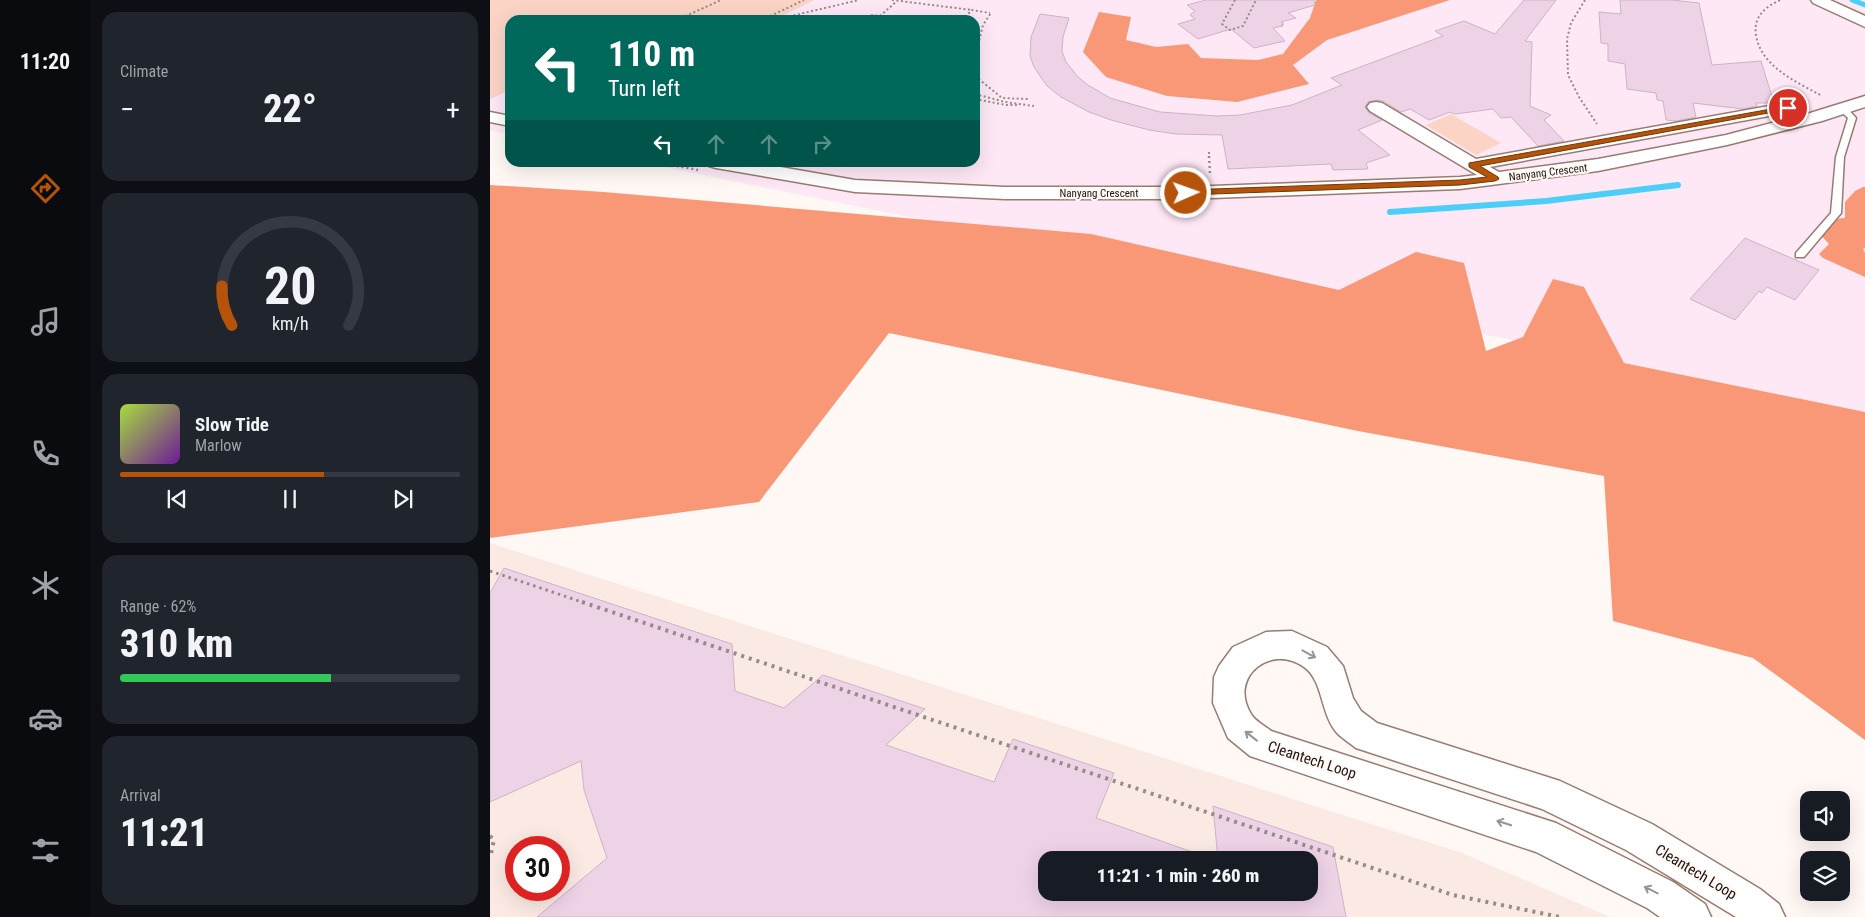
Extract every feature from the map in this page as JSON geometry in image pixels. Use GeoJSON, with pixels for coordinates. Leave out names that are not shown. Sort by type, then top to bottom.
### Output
{"type":"FeatureCollection","features":[{"type":"Feature","properties":{"kind":"street"},"geometry":{"type":"LineString","coordinates":[[1818,0],[1865,22]]}},
{"type":"Feature","properties":{"kind":"street","name":"Nanyang Crescent"},"geometry":{"type":"LineString","coordinates":[[745,167],[855,186],[1005,192],[1186,193],[1460,183],[1598,165],[1727,140],[1816,117],[1865,101]]}},
{"type":"Feature","properties":{"kind":"street"},"geometry":{"type":"LineString","coordinates":[[1376,107],[1495,179]]}},
{"type":"Feature","properties":{"kind":"street"},"geometry":{"type":"LineString","coordinates":[[1472,165],[1788,108],[1797,109],[1816,117]]}},
{"type":"Feature","properties":{"kind":"street"},"geometry":{"type":"LineString","coordinates":[[490,117],[505,120]]}},
{"type":"Feature","properties":{"kind":"street","name":"Cleantech Loop"},"geometry":{"type":"LineString","coordinates":[[1692,917],[1660,895],[1543,836],[1262,744],[1240,727],[1228,703],[1230,677],[1244,657],[1266,646],[1292,645],[1316,657],[1332,677],[1338,703],[1349,722],[1368,736],[1548,793],[1639,837],[1747,902],[1766,917]]}},
{"type":"Feature","properties":{"kind":"lane"},"geometry":{"type":"LineString","coordinates":[[1800,256],[1836,213],[1840,157],[1852,118],[1842,108]]}},
{"type":"Feature","properties":{"kind":"path"},"geometry":{"type":"LineString","coordinates":[[688,15],[721,0]]}},
{"type":"Feature","properties":{"kind":"path"},"geometry":{"type":"LineString","coordinates":[[774,15],[806,1],[804,0]]}},
{"type":"Feature","properties":{"kind":"path"},"geometry":{"type":"LineString","coordinates":[[795,15],[859,0]]}},
{"type":"Feature","properties":{"kind":"path"},"geometry":{"type":"LineString","coordinates":[[892,0],[991,13],[983,25],[980,37]]}},
{"type":"Feature","properties":{"kind":"path"},"geometry":{"type":"LineString","coordinates":[[1235,0],[1222,24],[1230,30],[1242,26],[1256,0]]}},
{"type":"Feature","properties":{"kind":"path"},"geometry":{"type":"LineString","coordinates":[[1585,0],[1571,23],[1568,39],[1568,75],[1580,98],[1609,141]]}},
{"type":"Feature","properties":{"kind":"path"},"geometry":{"type":"LineString","coordinates":[[1780,0],[1758,13],[1755,21],[1756,41],[1767,59],[1795,81],[1825,97]]}},
{"type":"Feature","properties":{"kind":"path"},"geometry":{"type":"LineString","coordinates":[[881,15],[897,1]]}},
{"type":"Feature","properties":{"kind":"path"},"geometry":{"type":"LineString","coordinates":[[967,15],[972,10]]}},
{"type":"Feature","properties":{"kind":"path"},"geometry":{"type":"LineString","coordinates":[[980,80],[1002,98],[1028,99]]}},
{"type":"Feature","properties":{"kind":"path"},"geometry":{"type":"LineString","coordinates":[[980,95],[1005,102],[1034,106],[1006,105],[980,99]]}},
{"type":"Feature","properties":{"kind":"path"},"geometry":{"type":"LineString","coordinates":[[1209,152],[1210,172]]}},
{"type":"Feature","properties":{"kind":"path"},"geometry":{"type":"LineString","coordinates":[[490,571],[1453,895],[1560,917]]}},
{"type":"Feature","properties":{"kind":"path"},"geometry":{"type":"LineString","coordinates":[[490,836],[494,840],[490,858]]}},
{"type":"Feature","properties":{"kind":"shaded area"},"geometry":{"type":"Polygon","coordinates":[[[490,0],[1865,0],[1865,412],[664,167],[980,167],[980,15],[505,15],[505,134],[490,130],[490,0]]]}},
{"type":"Feature","properties":{"kind":"shaded area"},"geometry":{"type":"Polygon","coordinates":[[[490,0],[814,0],[784,15],[505,15],[505,92],[490,99],[490,0]]]}},
{"type":"Feature","properties":{"kind":"shaded area"},"geometry":{"type":"Polygon","coordinates":[[[1316,0],[1450,0],[1327,40],[1293,65],[1309,84],[1237,102],[1167,96],[1106,77],[1083,52],[1099,12],[1131,17],[1126,40],[1156,47],[1188,44],[1201,58],[1258,60],[1283,54],[1310,18],[1316,0]]]}},
{"type":"Feature","properties":{"kind":"shaded area"},"geometry":{"type":"Polygon","coordinates":[[[1451,114],[1501,143],[1476,155],[1426,125],[1451,114]]]}},
{"type":"Feature","properties":{"kind":"shaded area"},"geometry":{"type":"Polygon","coordinates":[[[490,185],[604,192],[1091,234],[1339,290],[1416,252],[1464,263],[1486,351],[1523,337],[1553,279],[1584,287],[1624,363],[1865,412],[1865,740],[1753,658],[1613,621],[1604,476],[1358,431],[889,333],[759,502],[490,538],[490,185]]]}},
{"type":"Feature","properties":{"kind":"shaded area"},"geometry":{"type":"Polygon","coordinates":[[[1865,187],[1865,248],[1863,249],[1865,253],[1865,277],[1823,258],[1819,254],[1829,244],[1820,234],[1833,219],[1845,218],[1845,202],[1855,191],[1865,187]]]}},
{"type":"Feature","properties":{"kind":"shaded area"},"geometry":{"type":"Polygon","coordinates":[[[490,543],[1462,853],[1610,917],[490,917],[490,543]]]}},
{"type":"Feature","properties":{"kind":"building"},"geometry":{"type":"Polygon","coordinates":[[[1206,0],[1314,0],[1315,5],[1288,13],[1296,18],[1281,22],[1284,24],[1281,25],[1283,26],[1273,28],[1285,41],[1254,48],[1231,29],[1198,39],[1178,24],[1195,19],[1190,15],[1195,11],[1187,5],[1206,0]]]}},
{"type":"Feature","properties":{"kind":"building"},"geometry":{"type":"Polygon","coordinates":[[[1524,0],[1556,0],[1525,41],[1532,42],[1530,106],[1551,115],[1544,120],[1564,141],[1538,146],[1511,117],[1501,118],[1493,109],[1455,114],[1450,112],[1429,120],[1410,109],[1401,112],[1383,101],[1376,100],[1368,102],[1365,107],[1369,113],[1382,120],[1358,130],[1390,155],[1366,163],[1368,169],[1333,170],[1331,164],[1228,169],[1222,135],[1176,134],[1149,130],[1089,112],[1061,97],[1047,86],[1034,67],[1030,56],[1031,37],[1040,14],[1069,18],[1063,37],[1062,51],[1066,62],[1078,77],[1110,98],[1160,112],[1217,116],[1240,115],[1292,105],[1342,85],[1331,78],[1443,36],[1435,31],[1464,21],[1495,34],[1524,0]]]}},
{"type":"Feature","properties":{"kind":"building"},"geometry":{"type":"Polygon","coordinates":[[[1620,0],[1672,0],[1699,3],[1712,65],[1761,61],[1774,103],[1756,103],[1757,106],[1743,109],[1693,103],[1696,117],[1676,121],[1666,120],[1663,101],[1657,100],[1656,93],[1627,89],[1625,64],[1608,61],[1608,44],[1601,43],[1599,12],[1621,14],[1620,0]]]}},
{"type":"Feature","properties":{"kind":"building"},"geometry":{"type":"Polygon","coordinates":[[[1745,238],[1819,270],[1795,300],[1767,287],[1762,293],[1759,291],[1735,320],[1690,299],[1745,238]]]}},
{"type":"Feature","properties":{"kind":"building"},"geometry":{"type":"Polygon","coordinates":[[[504,568],[732,644],[735,691],[784,708],[823,675],[925,709],[886,745],[994,782],[1013,739],[1114,773],[1096,818],[1190,851],[1038,851],[1038,901],[1318,901],[1318,851],[1217,851],[1213,806],[1333,847],[1346,917],[537,917],[556,901],[570,901],[570,889],[607,858],[584,790],[581,761],[490,802],[490,593],[504,568]]]}},
{"type":"Feature","properties":{"kind":"waterway"},"geometry":{"type":"LineString","coordinates":[[1852,0],[1865,5]]}},
{"type":"Feature","properties":{"kind":"waterway"},"geometry":{"type":"LineString","coordinates":[[1390,212],[1546,201],[1678,185]]}},
{"type":"Feature","properties":{"kind":"route"},"geometry":{"type":"LineString","coordinates":[[1186,193],[1460,183],[1495,179],[1472,165],[1788,108]]}}]}
